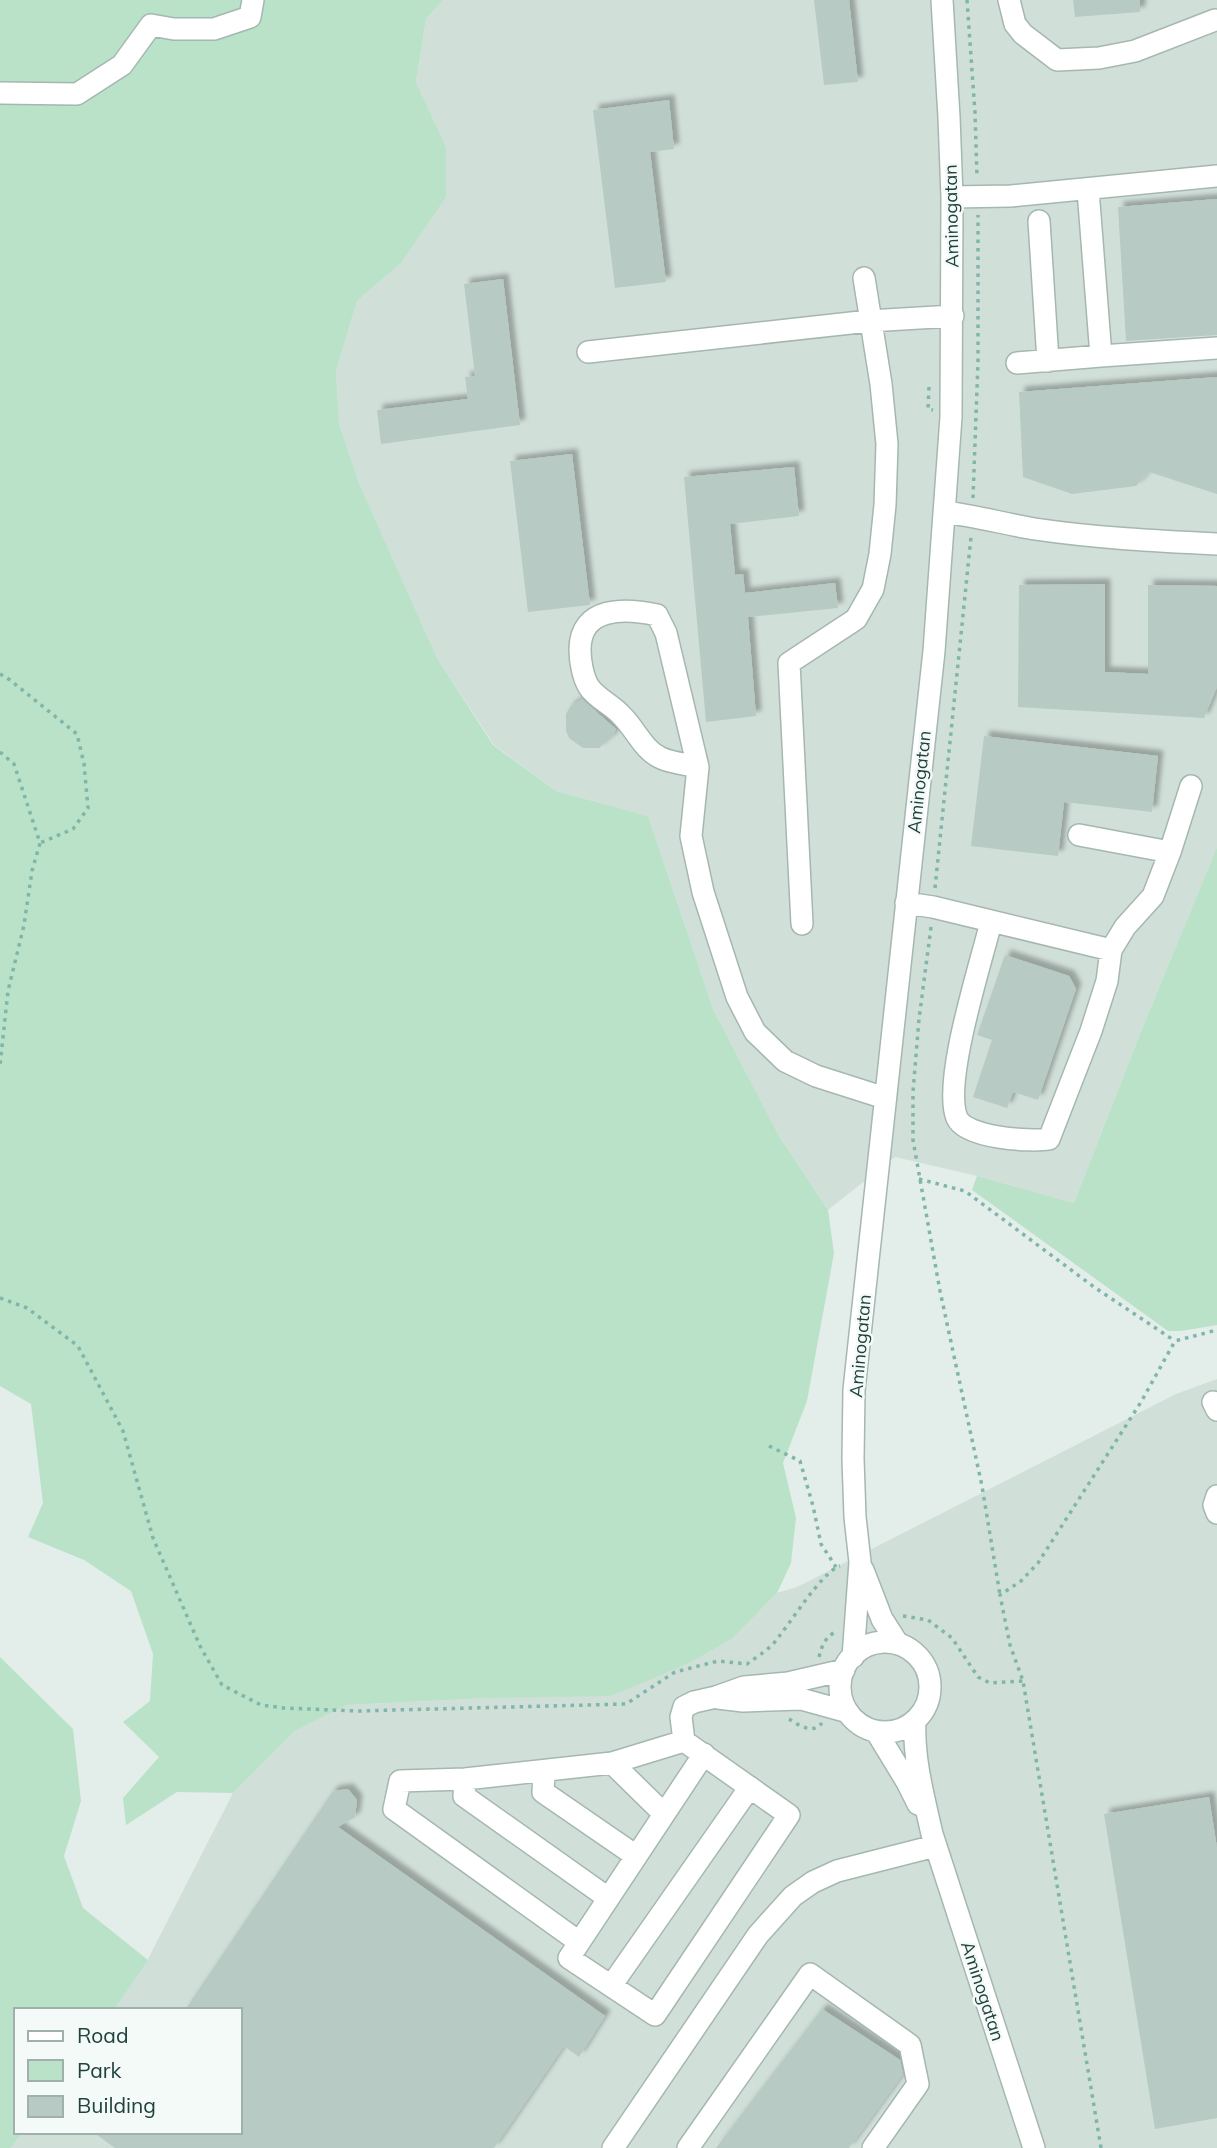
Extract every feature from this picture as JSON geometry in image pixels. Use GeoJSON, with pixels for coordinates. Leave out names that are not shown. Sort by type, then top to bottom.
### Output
{"type":"FeatureCollection","features":[{"type":"Feature","properties":{"kind":"street"},"geometry":{"type":"LineString","coordinates":[[0,93],[76,94],[122,65],[151,26],[214,29],[250,17],[253,0]]}},
{"type":"Feature","properties":{"kind":"street","name":"Aminogatan"},"geometry":{"type":"LineString","coordinates":[[934,1840],[907,1782],[876,1731],[860,1724],[848,1712],[841,1688],[848,1664],[860,1562],[853,1471],[854,1390],[934,651],[951,417],[952,197],[942,0]]}},
{"type":"Feature","properties":{"kind":"street"},"geometry":{"type":"LineString","coordinates":[[1009,0],[1015,24],[1023,34],[1057,60],[1099,58],[1135,51],[1215,20]]}},
{"type":"Feature","properties":{"kind":"street"},"geometry":{"type":"LineString","coordinates":[[952,197],[1088,190],[1217,176]]}},
{"type":"Feature","properties":{"kind":"street"},"geometry":{"type":"LineString","coordinates":[[1088,190],[1101,356]]}},
{"type":"Feature","properties":{"kind":"street"},"geometry":{"type":"LineString","coordinates":[[1039,221],[1048,361]]}},
{"type":"Feature","properties":{"kind":"street"},"geometry":{"type":"LineString","coordinates":[[802,924],[789,663],[856,619],[873,589],[885,505],[887,444],[881,384],[864,278]]}},
{"type":"Feature","properties":{"kind":"street"},"geometry":{"type":"LineString","coordinates":[[588,352],[869,321],[953,316]]}},
{"type":"Feature","properties":{"kind":"street"},"geometry":{"type":"LineString","coordinates":[[1017,363],[1217,348]]}},
{"type":"Feature","properties":{"kind":"street"},"geometry":{"type":"LineString","coordinates":[[945,512],[1032,528],[1129,541],[1217,544]]}},
{"type":"Feature","properties":{"kind":"street"},"geometry":{"type":"LineString","coordinates":[[698,767],[660,758],[642,742],[622,715],[589,687],[580,661],[580,636],[590,622],[618,610],[635,610],[657,615],[666,633],[698,767],[691,836],[703,892],[737,998],[755,1032],[785,1061],[816,1076],[885,1098]]}},
{"type":"Feature","properties":{"kind":"street"},"geometry":{"type":"LineString","coordinates":[[991,922],[955,1067],[953,1102],[957,1119],[963,1126],[987,1135],[1020,1140],[1049,1139],[1091,1031],[1107,981],[1111,950],[1125,927],[1153,896],[1191,786]]}},
{"type":"Feature","properties":{"kind":"street"},"geometry":{"type":"LineString","coordinates":[[1079,835],[1170,852]]}},
{"type":"Feature","properties":{"kind":"street"},"geometry":{"type":"LineString","coordinates":[[906,903],[933,907],[1111,950]]}},
{"type":"Feature","properties":{"kind":"street"},"geometry":{"type":"LineString","coordinates":[[1217,1496],[1214,1505],[1217,1513]]}},
{"type":"Feature","properties":{"kind":"street","name":"Aminogatan"},"geometry":{"type":"LineString","coordinates":[[860,1562],[882,1619],[898,1644],[916,1655],[928,1672],[930,1694],[922,1713],[915,1721],[914,1735],[921,1782],[934,1840],[1034,2148]]}},
{"type":"Feature","properties":{"kind":"street"},"geometry":{"type":"LineString","coordinates":[[704,1754],[569,1958],[655,2015],[789,1815],[704,1754],[684,1741],[681,1717],[684,1707],[744,1686],[788,1683],[848,1664],[869,1646],[878,1643],[898,1644]]}},
{"type":"Feature","properties":{"kind":"street"},"geometry":{"type":"LineString","coordinates":[[716,1698],[743,1701],[801,1699],[848,1712]]}},
{"type":"Feature","properties":{"kind":"street"},"geometry":{"type":"LineString","coordinates":[[876,1731],[896,1731],[915,1721]]}},
{"type":"Feature","properties":{"kind":"street"},"geometry":{"type":"LineString","coordinates":[[579,1942],[394,1809],[400,1781],[465,1779],[612,1763],[684,1741]]}},
{"type":"Feature","properties":{"kind":"street"},"geometry":{"type":"LineString","coordinates":[[612,1763],[664,1814]]}},
{"type":"Feature","properties":{"kind":"street"},"geometry":{"type":"LineString","coordinates":[[544,1772],[543,1792],[636,1856]]}},
{"type":"Feature","properties":{"kind":"street"},"geometry":{"type":"LineString","coordinates":[[465,1779],[464,1796],[608,1898]]}},
{"type":"Feature","properties":{"kind":"street"},"geometry":{"type":"LineString","coordinates":[[611,1986],[750,1787]]}},
{"type":"Feature","properties":{"kind":"street"},"geometry":{"type":"LineString","coordinates":[[613,2148],[758,1935],[793,1896],[813,1882],[837,1871],[934,1840]]}},
{"type":"Feature","properties":{"kind":"street"},"geometry":{"type":"LineString","coordinates":[[688,2148],[810,1974],[911,2045],[918,2084],[873,2148]]}},
{"type":"Feature","properties":{"kind":"path"},"geometry":{"type":"LineString","coordinates":[[967,0],[978,197],[978,361],[972,516],[965,606],[919,1019],[913,1092],[913,1140],[982,1486],[1010,1645],[1023,1681],[1101,2148]]}},
{"type":"Feature","properties":{"kind":"path"},"geometry":{"type":"LineString","coordinates":[[0,674],[77,734],[84,764],[88,808],[73,829],[40,844]]}},
{"type":"Feature","properties":{"kind":"path"},"geometry":{"type":"LineString","coordinates":[[0,752],[15,764],[40,844],[8,991],[0,1065]]}},
{"type":"Feature","properties":{"kind":"path"},"geometry":{"type":"LineString","coordinates":[[919,1180],[965,1191],[1094,1287],[1175,1341]]}},
{"type":"Feature","properties":{"kind":"path"},"geometry":{"type":"LineString","coordinates":[[0,1298],[27,1308],[78,1346],[123,1431],[153,1538],[200,1646],[222,1685],[261,1705],[284,1709],[357,1711],[626,1704],[675,1672],[718,1661],[747,1664],[771,1646],[819,1584],[836,1567],[860,1562]]}},
{"type":"Feature","properties":{"kind":"path"},"geometry":{"type":"LineString","coordinates":[[1000,1595],[1021,1581],[1038,1563],[1141,1402],[1175,1341],[1217,1330]]}},
{"type":"Feature","properties":{"kind":"path"},"geometry":{"type":"LineString","coordinates":[[769,1446],[800,1461],[821,1544],[836,1567]]}},
{"type":"Feature","properties":{"kind":"shaded area"},"geometry":{"type":"Polygon","coordinates":[[[443,0],[1217,0],[1217,847],[1074,1203],[895,1157],[828,1210],[779,1136],[713,1009],[648,816],[556,791],[494,745],[437,658],[359,483],[339,424],[336,371],[357,301],[400,264],[446,147],[416,82],[426,19],[443,0]]]}},
{"type":"Feature","properties":{"kind":"shaded area"},"geometry":{"type":"Polygon","coordinates":[[[1217,1379],[1217,2148],[11,2148],[22,2134],[242,2134],[242,2008],[115,2008],[148,1959],[233,1793],[295,1731],[347,1705],[611,1695],[693,1661],[732,1639],[777,1593],[797,1587],[1176,1394],[1217,1379]]]}},
{"type":"Feature","properties":{"kind":"green space"},"geometry":{"type":"Polygon","coordinates":[[[0,0],[443,0],[426,19],[416,82],[446,147],[446,197],[400,264],[357,301],[336,371],[339,424],[359,483],[437,658],[493,745],[556,791],[648,816],[713,1009],[779,1136],[828,1210],[834,1253],[807,1401],[783,1463],[796,1518],[791,1563],[777,1593],[732,1639],[693,1661],[610,1696],[489,1698],[347,1705],[295,1731],[233,1793],[177,1792],[126,1825],[123,1798],[159,1757],[123,1722],[150,1701],[153,1654],[131,1591],[84,1560],[28,1537],[43,1503],[31,1404],[0,1386],[0,0]]]}},
{"type":"Feature","properties":{"kind":"green space"},"geometry":{"type":"Polygon","coordinates":[[[1217,847],[1217,1325],[1168,1331],[972,1190],[977,1176],[1074,1203],[1217,847]]]}},
{"type":"Feature","properties":{"kind":"green space"},"geometry":{"type":"Polygon","coordinates":[[[0,1657],[73,1729],[81,1801],[64,1856],[83,1908],[148,1960],[115,2008],[14,2008],[14,2134],[22,2134],[11,2148],[0,2148],[0,1657]]]}},
{"type":"Feature","properties":{"kind":"building"},"geometry":{"type":"Polygon","coordinates":[[[814,0],[849,0],[858,82],[824,85],[814,0]]]}},
{"type":"Feature","properties":{"kind":"building"},"geometry":{"type":"Polygon","coordinates":[[[1073,0],[1140,0],[1140,12],[1075,17],[1073,0]]]}},
{"type":"Feature","properties":{"kind":"building"},"geometry":{"type":"Polygon","coordinates":[[[669,100],[674,149],[650,152],[666,282],[615,288],[593,110],[669,100]]]}},
{"type":"Feature","properties":{"kind":"building"},"geometry":{"type":"Polygon","coordinates":[[[1217,199],[1217,335],[1126,341],[1118,207],[1217,199]]]}},
{"type":"Feature","properties":{"kind":"building"},"geometry":{"type":"Polygon","coordinates":[[[503,279],[520,425],[381,444],[377,410],[468,399],[465,377],[475,376],[464,284],[503,279]]]}},
{"type":"Feature","properties":{"kind":"building"},"geometry":{"type":"Polygon","coordinates":[[[1217,377],[1217,494],[1149,472],[1136,486],[1072,494],[1023,477],[1019,392],[1217,377]]]}},
{"type":"Feature","properties":{"kind":"building"},"geometry":{"type":"Polygon","coordinates":[[[572,454],[590,605],[528,612],[510,461],[572,454]]]}},
{"type":"Feature","properties":{"kind":"building"},"geometry":{"type":"Polygon","coordinates":[[[794,467],[799,516],[730,524],[735,575],[743,574],[745,593],[835,583],[838,608],[748,617],[756,716],[706,722],[684,477],[794,467]]]}},
{"type":"Feature","properties":{"kind":"building"},"geometry":{"type":"Polygon","coordinates":[[[1105,584],[1105,672],[1148,674],[1148,585],[1217,586],[1217,687],[1204,718],[1018,707],[1019,585],[1105,584]]]}},
{"type":"Feature","properties":{"kind":"building"},"geometry":{"type":"Polygon","coordinates":[[[582,699],[616,729],[612,737],[599,748],[583,748],[569,738],[566,731],[566,714],[570,707],[582,699]]]}},
{"type":"Feature","properties":{"kind":"building"},"geometry":{"type":"Polygon","coordinates":[[[984,736],[1158,756],[1152,812],[1064,802],[1058,856],[971,846],[984,736]]]}},
{"type":"Feature","properties":{"kind":"building"},"geometry":{"type":"Polygon","coordinates":[[[1005,955],[1069,976],[1076,989],[1038,1100],[1013,1092],[1007,1108],[973,1097],[992,1040],[977,1035],[1005,955]]]}},
{"type":"Feature","properties":{"kind":"building"},"geometry":{"type":"Polygon","coordinates":[[[348,1789],[357,1800],[355,1817],[338,1827],[605,2016],[579,2057],[564,2046],[494,2148],[115,2148],[96,2134],[242,2134],[242,2008],[186,2008],[333,1791],[348,1789]]]}},
{"type":"Feature","properties":{"kind":"building"},"geometry":{"type":"Polygon","coordinates":[[[1209,1797],[1217,1848],[1217,2118],[1155,2129],[1104,1814],[1209,1797]]]}},
{"type":"Feature","properties":{"kind":"building"},"geometry":{"type":"Polygon","coordinates":[[[822,2009],[900,2060],[903,2074],[849,2148],[716,2148],[822,2009]]]}}]}
